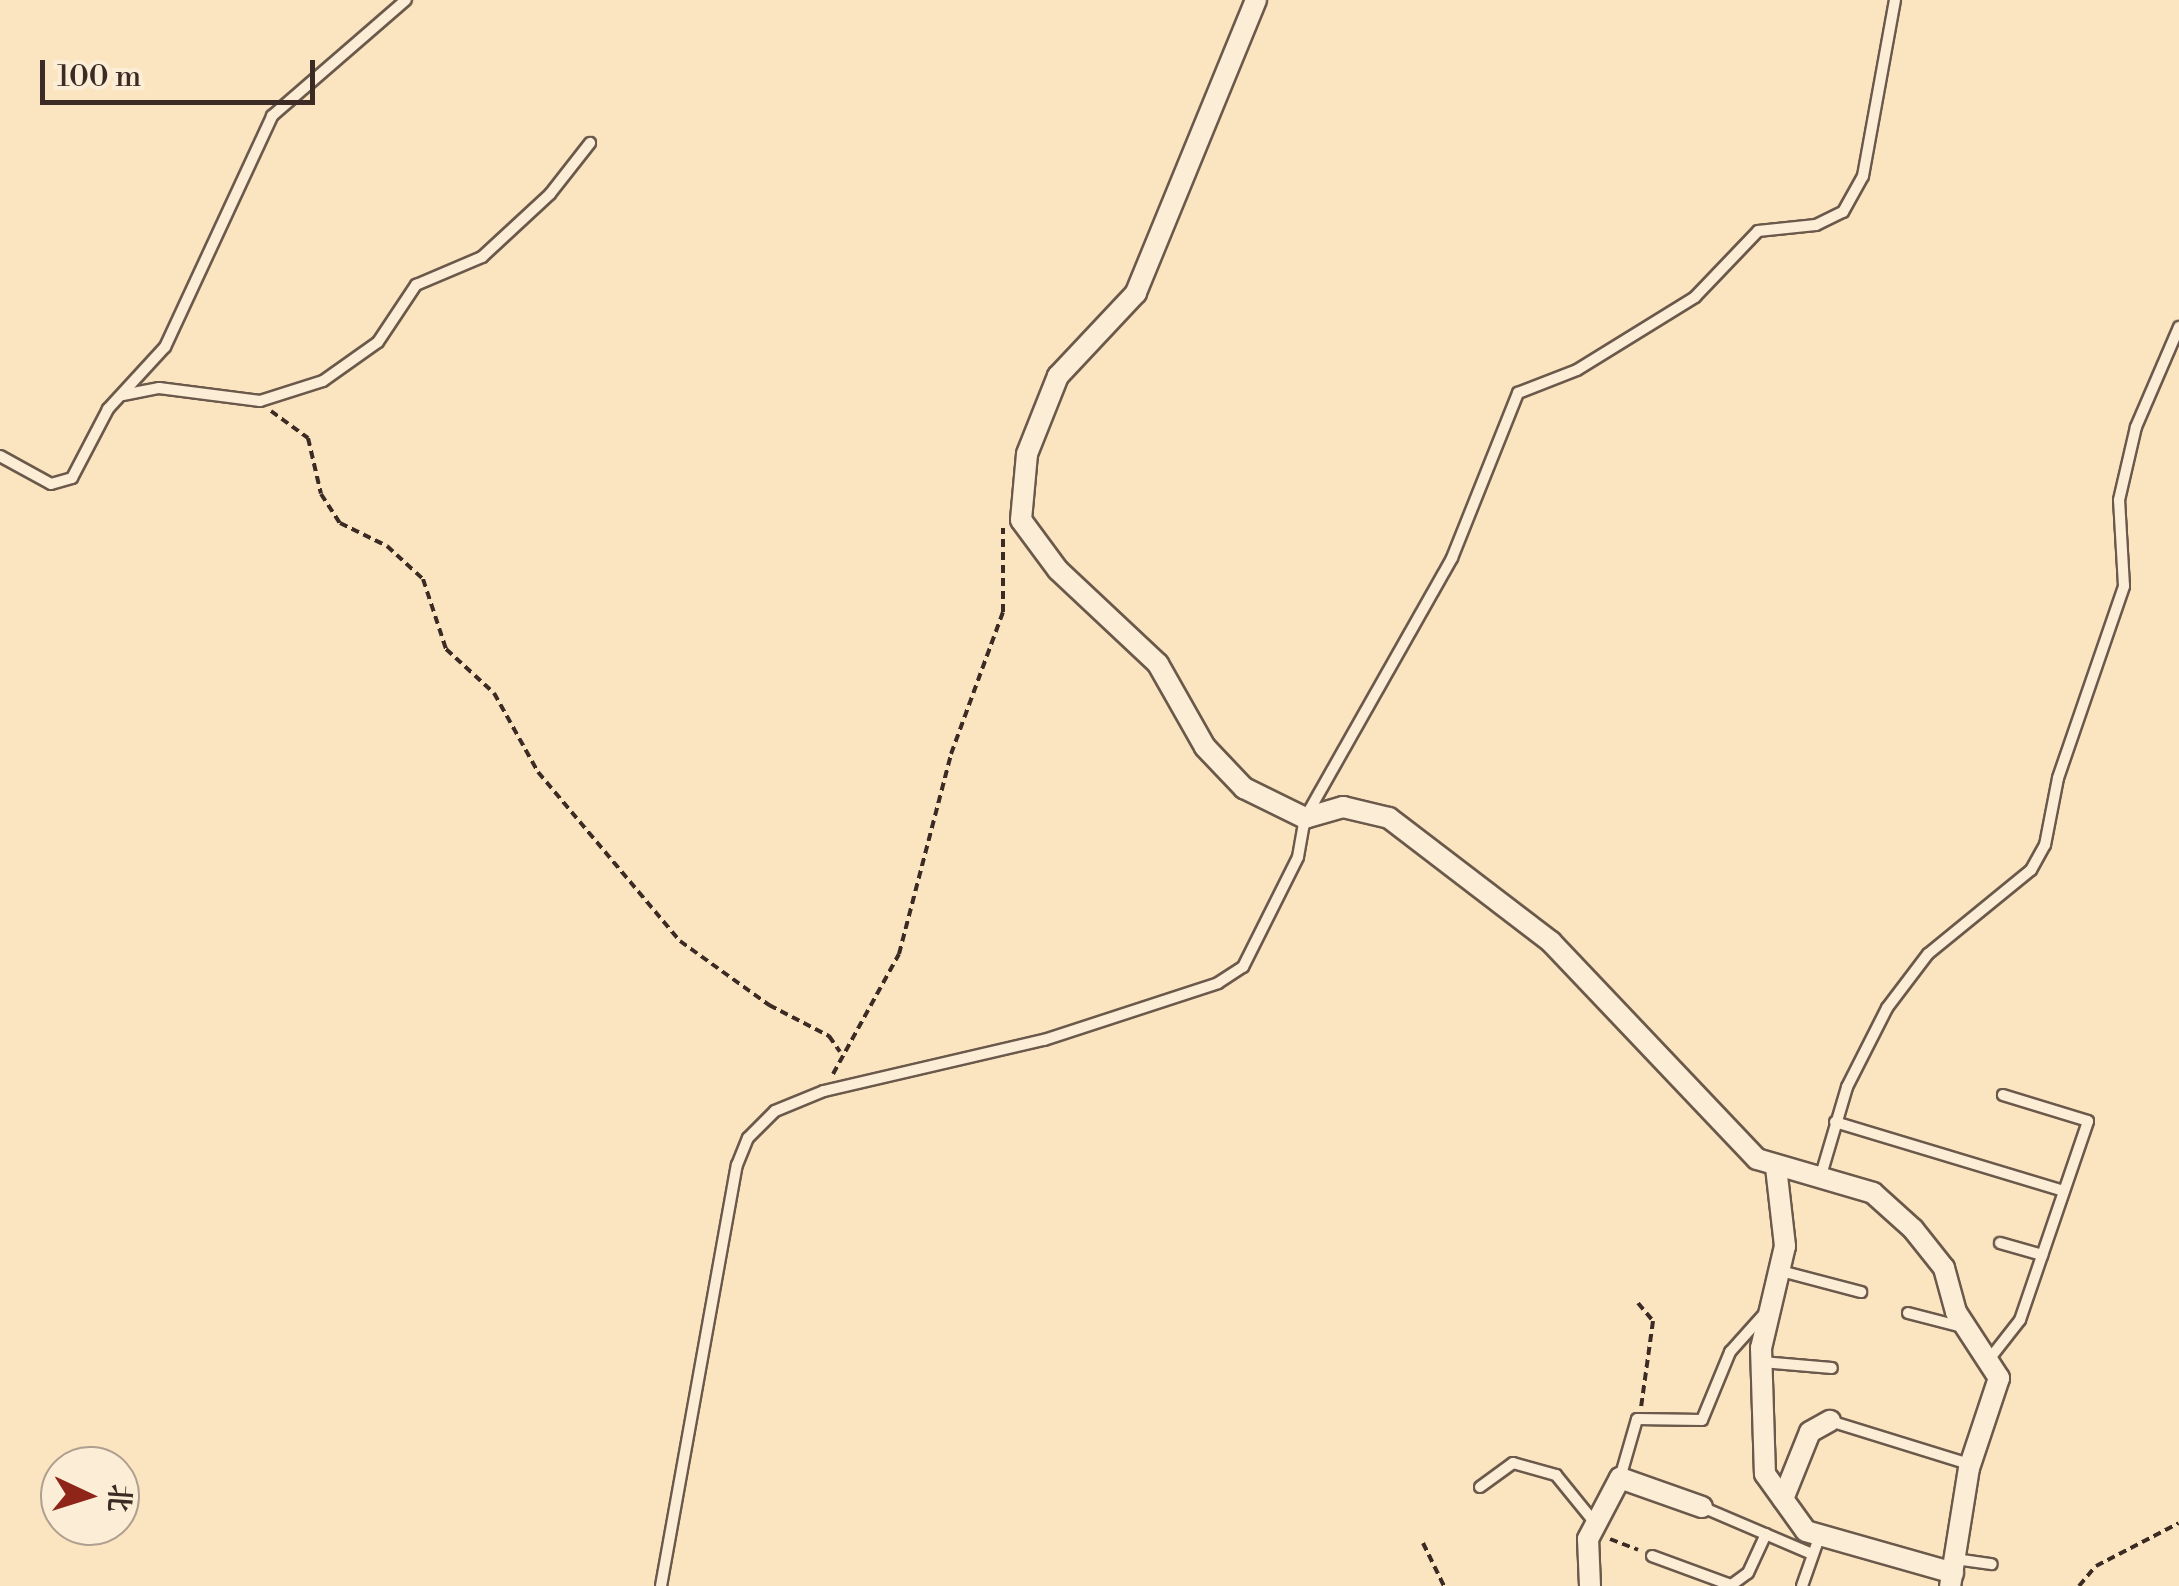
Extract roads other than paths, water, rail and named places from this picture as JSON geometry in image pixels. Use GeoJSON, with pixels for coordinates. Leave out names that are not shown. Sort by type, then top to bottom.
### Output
{"type":"FeatureCollection","features":[{"type":"Feature","properties":{"kind":"street"},"geometry":{"type":"LineString","coordinates":[[1256,0],[1136,293],[1058,376],[1027,454],[1020,508],[1046,557],[1158,664],[1214,760],[1244,788],[1305,818],[1344,807],[1375,812],[1470,874],[1551,942],[1756,1159],[1776,1168],[1821,1175],[1874,1192],[1900,1214],[1944,1268],[1963,1327],[1991,1357],[1998,1389],[1970,1464],[1953,1573],[1816,1544],[1782,1498],[1764,1464],[1761,1362],[1781,1271],[1785,1225],[1776,1168]]}},
{"type":"Feature","properties":{"kind":"street"},"geometry":{"type":"LineString","coordinates":[[1782,1498],[1810,1432],[1830,1422]]}},
{"type":"Feature","properties":{"kind":"street"},"geometry":{"type":"LineString","coordinates":[[1590,1586],[1594,1528],[1620,1478],[1702,1507]]}},
{"type":"Feature","properties":{"kind":"lane"},"geometry":{"type":"LineString","coordinates":[[0,456],[63,484],[117,398],[165,347],[280,104],[406,0]]}},
{"type":"Feature","properties":{"kind":"lane"},"geometry":{"type":"LineString","coordinates":[[661,1586],[742,1149],[775,1111],[824,1091],[1018,1047],[1233,975],[1266,930],[1298,857],[1305,818],[1438,587],[1518,394],[1577,370],[1695,297],[1758,231],[1816,224],[1852,200],[1894,0]]}},
{"type":"Feature","properties":{"kind":"lane"},"geometry":{"type":"LineString","coordinates":[[117,398],[159,388],[260,401],[308,389],[369,352],[416,285],[482,257],[550,194],[590,142]]}},
{"type":"Feature","properties":{"kind":"lane"},"geometry":{"type":"LineString","coordinates":[[1821,1175],[1834,1122],[1887,1008],[1928,954],[2031,870],[2044,844],[2058,778],[2121,602],[2119,500],[2136,427],[2179,327]]}},
{"type":"Feature","properties":{"kind":"lane"},"geometry":{"type":"LineString","coordinates":[[1991,1357],[2012,1336],[2088,1121],[2002,1096]]}},
{"type":"Feature","properties":{"kind":"lane"},"geometry":{"type":"LineString","coordinates":[[1834,1122],[2064,1191]]}},
{"type":"Feature","properties":{"kind":"lane"},"geometry":{"type":"LineString","coordinates":[[2000,1242],[2042,1255]]}},
{"type":"Feature","properties":{"kind":"lane"},"geometry":{"type":"LineString","coordinates":[[1781,1271],[1861,1292]]}},
{"type":"Feature","properties":{"kind":"lane"},"geometry":{"type":"LineString","coordinates":[[1620,1478],[1630,1435],[1643,1417],[1702,1420],[1730,1352],[1772,1306]]}},
{"type":"Feature","properties":{"kind":"lane"},"geometry":{"type":"LineString","coordinates":[[1908,1313],[1963,1327]]}},
{"type":"Feature","properties":{"kind":"lane"},"geometry":{"type":"LineString","coordinates":[[1761,1362],[1832,1368]]}},
{"type":"Feature","properties":{"kind":"lane"},"geometry":{"type":"LineString","coordinates":[[1830,1422],[1970,1464]]}},
{"type":"Feature","properties":{"kind":"lane"},"geometry":{"type":"LineString","coordinates":[[1480,1487],[1513,1463],[1556,1474],[1594,1528]]}},
{"type":"Feature","properties":{"kind":"lane"},"geometry":{"type":"LineString","coordinates":[[1702,1507],[1766,1534],[1816,1544],[1802,1586]]}},
{"type":"Feature","properties":{"kind":"lane"},"geometry":{"type":"LineString","coordinates":[[1652,1556],[1731,1585],[1748,1573],[1766,1534]]}},
{"type":"Feature","properties":{"kind":"lane"},"geometry":{"type":"LineString","coordinates":[[1953,1573],[1992,1564]]}}]}
